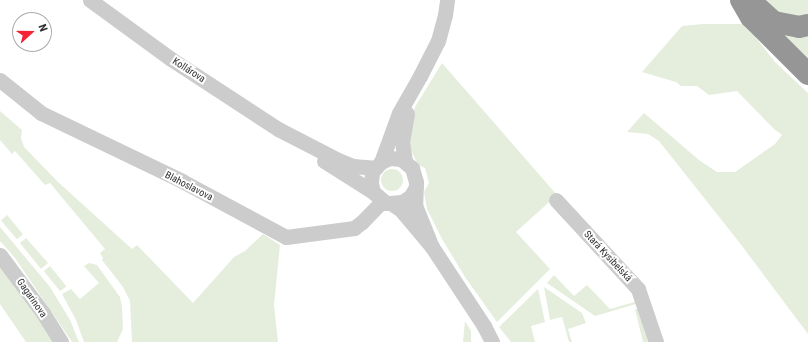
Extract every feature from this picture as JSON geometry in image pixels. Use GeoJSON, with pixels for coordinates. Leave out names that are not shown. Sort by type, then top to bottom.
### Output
{"type":"FeatureCollection","features":[{"type":"Feature","properties":{"kind":"highway"},"geometry":{"type":"LineString","coordinates":[[741,0],[751,17],[808,74]]}},
{"type":"Feature","properties":{"kind":"highway"},"geometry":{"type":"LineString","coordinates":[[750,0],[774,22],[799,27],[808,25]]}},
{"type":"Feature","properties":{"kind":"street","name":"Kollárova"},"geometry":{"type":"LineString","coordinates":[[90,0],[171,59],[290,135],[324,161],[382,199]]}},
{"type":"Feature","properties":{"kind":"street"},"geometry":{"type":"LineString","coordinates":[[447,0],[440,34],[420,76],[399,113],[370,183],[382,199],[400,210],[432,247],[484,326],[492,342]]}},
{"type":"Feature","properties":{"kind":"street"},"geometry":{"type":"LineString","coordinates":[[420,76],[406,114],[402,146],[406,162],[415,173],[415,205],[432,247]]}},
{"type":"Feature","properties":{"kind":"street","name":"Blahoslavova"},"geometry":{"type":"LineString","coordinates":[[0,80],[41,113],[182,181],[286,237],[354,228],[362,222],[382,199]]}},
{"type":"Feature","properties":{"kind":"street","name":"Kollárova"},"geometry":{"type":"LineString","coordinates":[[290,135],[353,166],[378,165]]}},
{"type":"Feature","properties":{"kind":"street"},"geometry":{"type":"LineString","coordinates":[[378,165],[390,158],[406,162]]}},
{"type":"Feature","properties":{"kind":"street"},"geometry":{"type":"LineString","coordinates":[[382,199],[406,200],[416,187]]}},
{"type":"Feature","properties":{"kind":"street","name":"Stará Kysibelská"},"geometry":{"type":"LineString","coordinates":[[556,200],[634,283],[644,304],[656,342]]}},
{"type":"Feature","properties":{"kind":"street","name":"Gagarinova"},"geometry":{"type":"LineString","coordinates":[[0,255],[43,313],[61,342]]}},
{"type":"Feature","properties":{"kind":"green space"},"geometry":{"type":"Polygon","coordinates":[[[757,0],[808,0],[808,20],[785,19],[757,0]]]}},
{"type":"Feature","properties":{"kind":"green space"},"geometry":{"type":"Polygon","coordinates":[[[703,24],[745,24],[775,62],[808,93],[808,334],[739,242],[659,141],[648,134],[627,132],[644,113],[699,160],[717,172],[735,172],[775,144],[782,135],[774,129],[737,91],[709,95],[697,86],[681,86],[676,82],[642,72],[682,26],[703,24]]]}},
{"type":"Feature","properties":{"kind":"green space"},"geometry":{"type":"Polygon","coordinates":[[[785,33],[808,34],[808,62],[781,36],[785,33]]]}},
{"type":"Feature","properties":{"kind":"green space"},"geometry":{"type":"Polygon","coordinates":[[[442,63],[557,195],[516,232],[550,269],[497,322],[465,277],[442,239],[427,209],[424,192],[429,183],[425,168],[418,165],[409,146],[409,132],[415,107],[442,63]]]}},
{"type":"Feature","properties":{"kind":"green space"},"geometry":{"type":"Polygon","coordinates":[[[0,111],[22,130],[21,138],[24,147],[58,182],[132,249],[137,245],[193,303],[234,257],[245,251],[263,234],[280,245],[274,305],[278,342],[132,342],[130,301],[123,287],[102,260],[103,258],[100,253],[105,249],[50,183],[45,185],[15,151],[12,154],[0,140],[0,111]]]}},
{"type":"Feature","properties":{"kind":"green space"},"geometry":{"type":"Polygon","coordinates":[[[388,169],[396,169],[403,176],[403,184],[396,191],[388,191],[381,184],[381,176],[388,169]]]}},
{"type":"Feature","properties":{"kind":"green space"},"geometry":{"type":"Polygon","coordinates":[[[7,215],[23,234],[17,239],[1,220],[7,215]]]}},
{"type":"Feature","properties":{"kind":"green space"},"geometry":{"type":"Polygon","coordinates":[[[0,227],[50,287],[70,320],[79,342],[72,342],[15,258],[0,241],[0,227]]]}},
{"type":"Feature","properties":{"kind":"green space"},"geometry":{"type":"Polygon","coordinates":[[[26,238],[48,263],[41,269],[20,243],[26,238]]]}},
{"type":"Feature","properties":{"kind":"green space"},"geometry":{"type":"Polygon","coordinates":[[[0,261],[56,342],[26,342],[0,304],[0,261]]]}},
{"type":"Feature","properties":{"kind":"green space"},"geometry":{"type":"Polygon","coordinates":[[[89,263],[97,265],[120,297],[123,329],[117,342],[84,342],[76,320],[62,294],[71,289],[80,299],[99,283],[84,266],[89,263]]]}},
{"type":"Feature","properties":{"kind":"green space"},"geometry":{"type":"Polygon","coordinates":[[[50,266],[66,286],[60,291],[44,271],[50,266]]]}},
{"type":"Feature","properties":{"kind":"green space"},"geometry":{"type":"Polygon","coordinates":[[[554,275],[574,296],[587,285],[610,309],[638,301],[636,304],[595,316],[547,283],[554,275]]]}},
{"type":"Feature","properties":{"kind":"green space"},"geometry":{"type":"Polygon","coordinates":[[[544,287],[582,313],[586,323],[568,329],[572,342],[569,342],[562,317],[550,320],[544,287]]]}},
{"type":"Feature","properties":{"kind":"green space"},"geometry":{"type":"Polygon","coordinates":[[[538,289],[545,322],[531,326],[535,342],[511,342],[499,327],[538,289]]]}},
{"type":"Feature","properties":{"kind":"green space"},"geometry":{"type":"Polygon","coordinates":[[[640,308],[650,342],[643,342],[635,309],[640,308]]]}},
{"type":"Feature","properties":{"kind":"green space"},"geometry":{"type":"Polygon","coordinates":[[[465,321],[471,331],[471,342],[463,342],[465,321]]]}}]}
